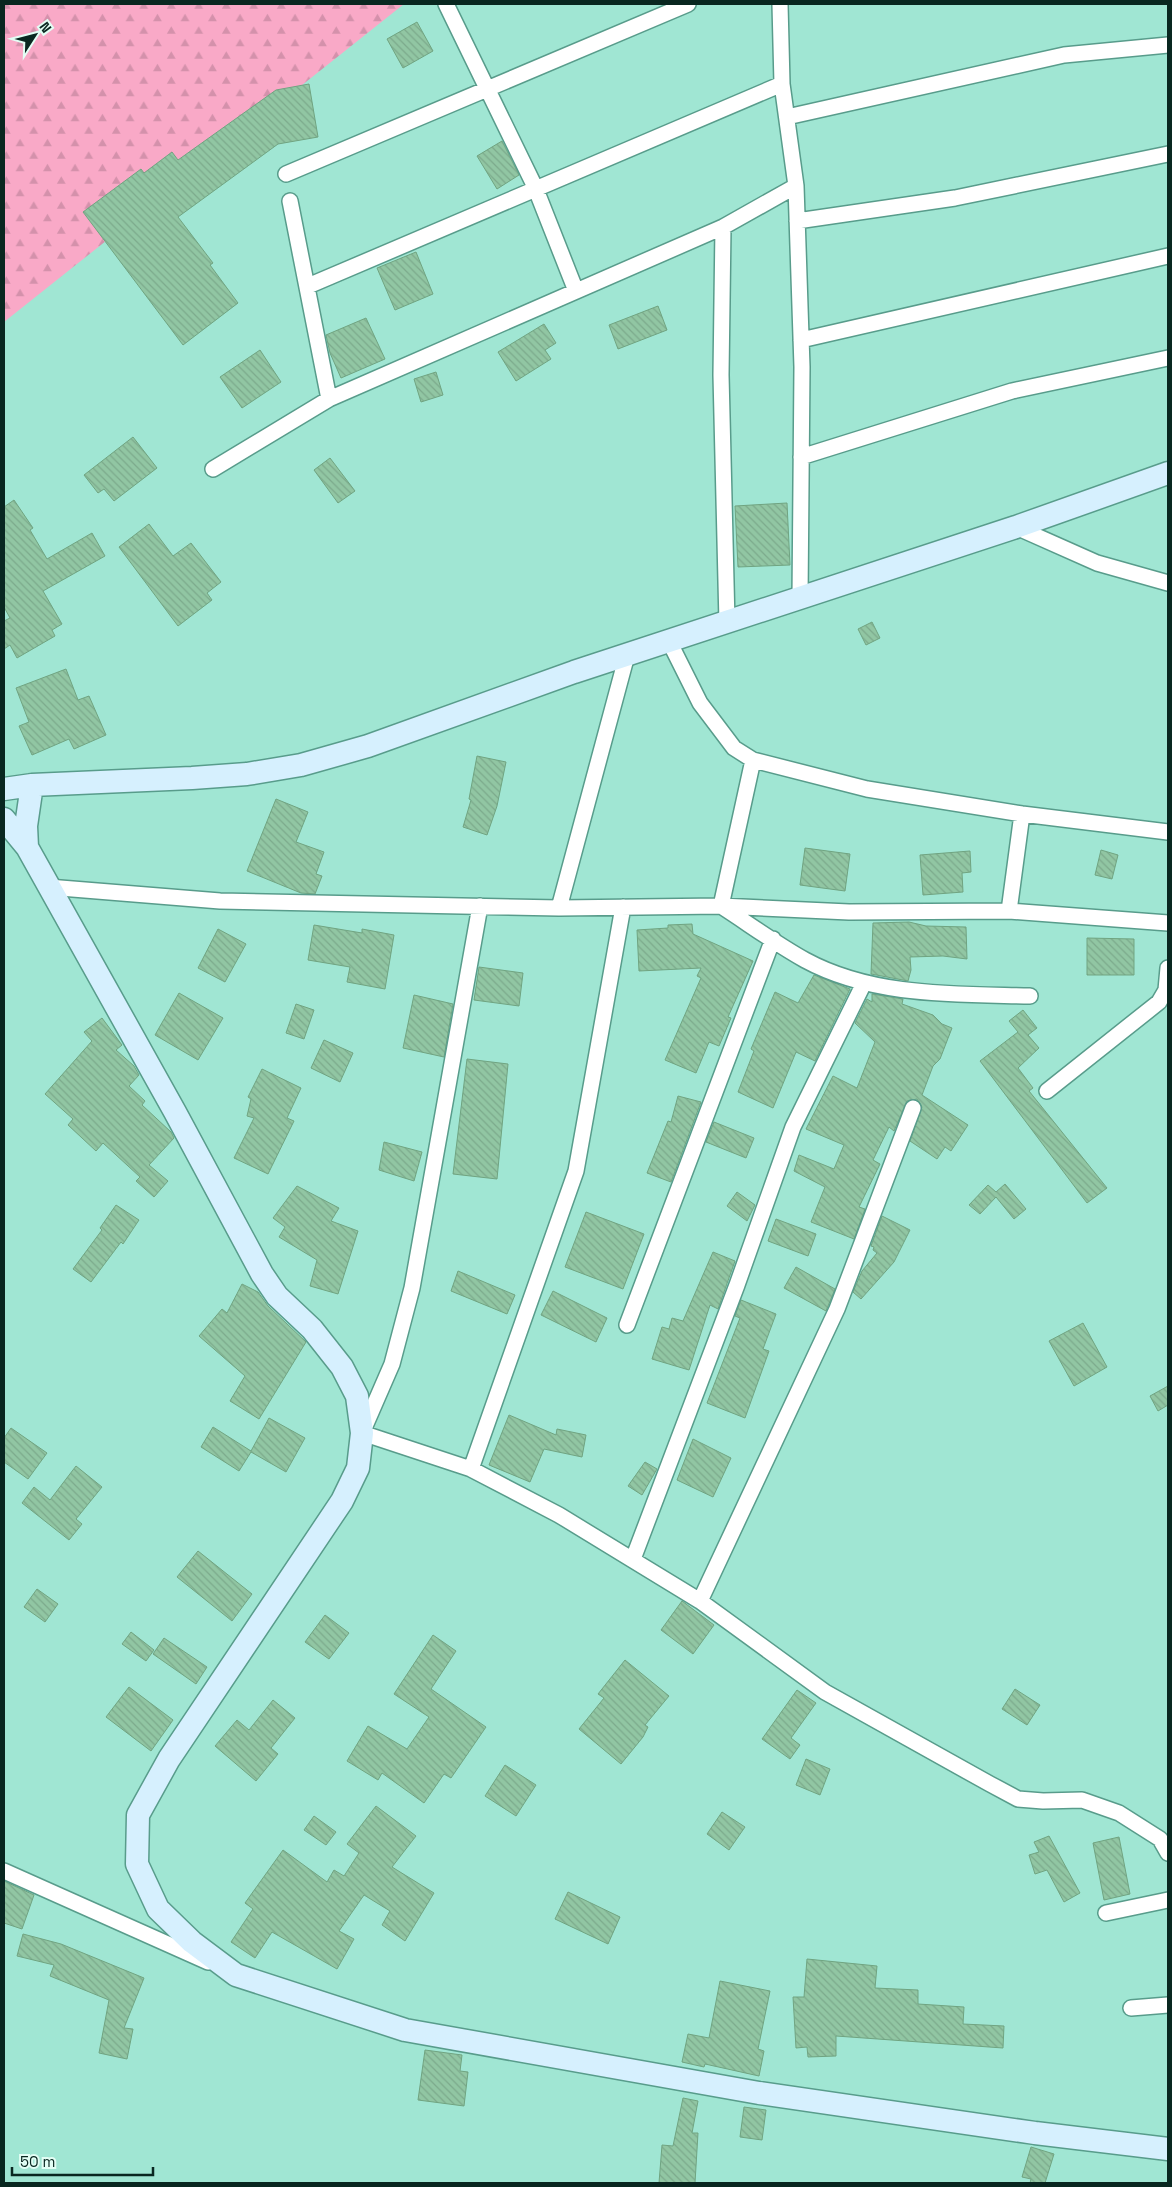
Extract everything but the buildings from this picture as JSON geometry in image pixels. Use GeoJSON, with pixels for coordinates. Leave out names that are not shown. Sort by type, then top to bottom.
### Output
{"type":"FeatureCollection","features":[{"type":"Feature","properties":{"kind":"main road"},"geometry":{"type":"LineString","coordinates":[[4,789],[32,785],[247,774],[301,766],[368,746],[574,672],[1016,527],[1168,473]]}},
{"type":"Feature","properties":{"kind":"main road"},"geometry":{"type":"LineString","coordinates":[[27,847],[26,826],[32,785]]}},
{"type":"Feature","properties":{"kind":"main road"},"geometry":{"type":"LineString","coordinates":[[4,819],[27,847],[175,1112],[262,1274],[277,1296],[312,1329],[342,1367],[358,1396],[362,1433],[358,1468],[342,1501],[169,1759],[138,1815],[137,1864],[158,1909],[192,1942],[236,1976],[405,2030],[758,2093],[1035,2134],[1168,2149]]}},
{"type":"Feature","properties":{"kind":"street"},"geometry":{"type":"LineString","coordinates":[[446,4],[535,187],[576,291]]}},
{"type":"Feature","properties":{"kind":"street"},"geometry":{"type":"LineString","coordinates":[[286,174],[688,4]]}},
{"type":"Feature","properties":{"kind":"street"},"geometry":{"type":"LineString","coordinates":[[780,4],[782,84],[796,186],[801,340],[800,599]]}},
{"type":"Feature","properties":{"kind":"street"},"geometry":{"type":"LineString","coordinates":[[787,117],[1064,54],[1168,44]]}},
{"type":"Feature","properties":{"kind":"street"},"geometry":{"type":"LineString","coordinates":[[308,286],[535,187],[782,84]]}},
{"type":"Feature","properties":{"kind":"street"},"geometry":{"type":"LineString","coordinates":[[797,221],[954,198],[1168,154]]}},
{"type":"Feature","properties":{"kind":"street"},"geometry":{"type":"LineString","coordinates":[[212,469],[329,399],[723,227],[796,186]]}},
{"type":"Feature","properties":{"kind":"street"},"geometry":{"type":"LineString","coordinates":[[290,201],[329,399]]}},
{"type":"Feature","properties":{"kind":"street"},"geometry":{"type":"LineString","coordinates":[[723,227],[721,375],[727,623]]}},
{"type":"Feature","properties":{"kind":"street"},"geometry":{"type":"LineString","coordinates":[[801,340],[1168,256]]}},
{"type":"Feature","properties":{"kind":"street"},"geometry":{"type":"LineString","coordinates":[[801,457],[1012,390],[1168,358]]}},
{"type":"Feature","properties":{"kind":"street"},"geometry":{"type":"LineString","coordinates":[[1016,527],[1097,563],[1168,583]]}},
{"type":"Feature","properties":{"kind":"street"},"geometry":{"type":"LineString","coordinates":[[670,641],[700,703],[734,748],[753,760],[867,789],[1022,814],[1168,832]]}},
{"type":"Feature","properties":{"kind":"street"},"geometry":{"type":"LineString","coordinates":[[559,908],[627,655]]}},
{"type":"Feature","properties":{"kind":"street"},"geometry":{"type":"LineString","coordinates":[[721,906],[753,760]]}},
{"type":"Feature","properties":{"kind":"street"},"geometry":{"type":"LineString","coordinates":[[1009,911],[1022,814]]}},
{"type":"Feature","properties":{"kind":"street"},"geometry":{"type":"LineString","coordinates":[[48,887],[220,901],[559,908],[721,906],[849,912],[1009,911],[1168,924]]}},
{"type":"Feature","properties":{"kind":"street"},"geometry":{"type":"LineString","coordinates":[[480,906],[412,1288],[392,1364],[362,1433],[471,1469],[559,1515],[700,1601],[825,1692],[1018,1799],[1043,1801],[1082,1800],[1119,1813],[1160,1839],[1168,1852]]}},
{"type":"Feature","properties":{"kind":"street"},"geometry":{"type":"LineString","coordinates":[[721,906],[806,960],[864,983],[935,993],[1030,996]]}},
{"type":"Feature","properties":{"kind":"street"},"geometry":{"type":"LineString","coordinates":[[471,1469],[531,1305],[576,1171],[623,907]]}},
{"type":"Feature","properties":{"kind":"street"},"geometry":{"type":"LineString","coordinates":[[627,1325],[772,939]]}},
{"type":"Feature","properties":{"kind":"street"},"geometry":{"type":"LineString","coordinates":[[1048,1091],[1159,1002],[1166,990],[1168,968]]}},
{"type":"Feature","properties":{"kind":"street"},"geometry":{"type":"LineString","coordinates":[[634,1559],[737,1285],[793,1127],[864,983]]}},
{"type":"Feature","properties":{"kind":"street"},"geometry":{"type":"LineString","coordinates":[[700,1601],[838,1309],[913,1108]]}},
{"type":"Feature","properties":{"kind":"street"},"geometry":{"type":"LineString","coordinates":[[4,1871],[236,1976]]}},
{"type":"Feature","properties":{"kind":"street"},"geometry":{"type":"LineString","coordinates":[[1106,1913],[1168,1900]]}},
{"type":"Feature","properties":{"kind":"street"},"geometry":{"type":"LineString","coordinates":[[1131,2008],[1168,2005]]}},
{"type":"Feature","properties":{"kind":"green space"},"geometry":{"type":"Polygon","coordinates":[[[4,4],[404,4],[4,322],[4,4]]]}}]}
